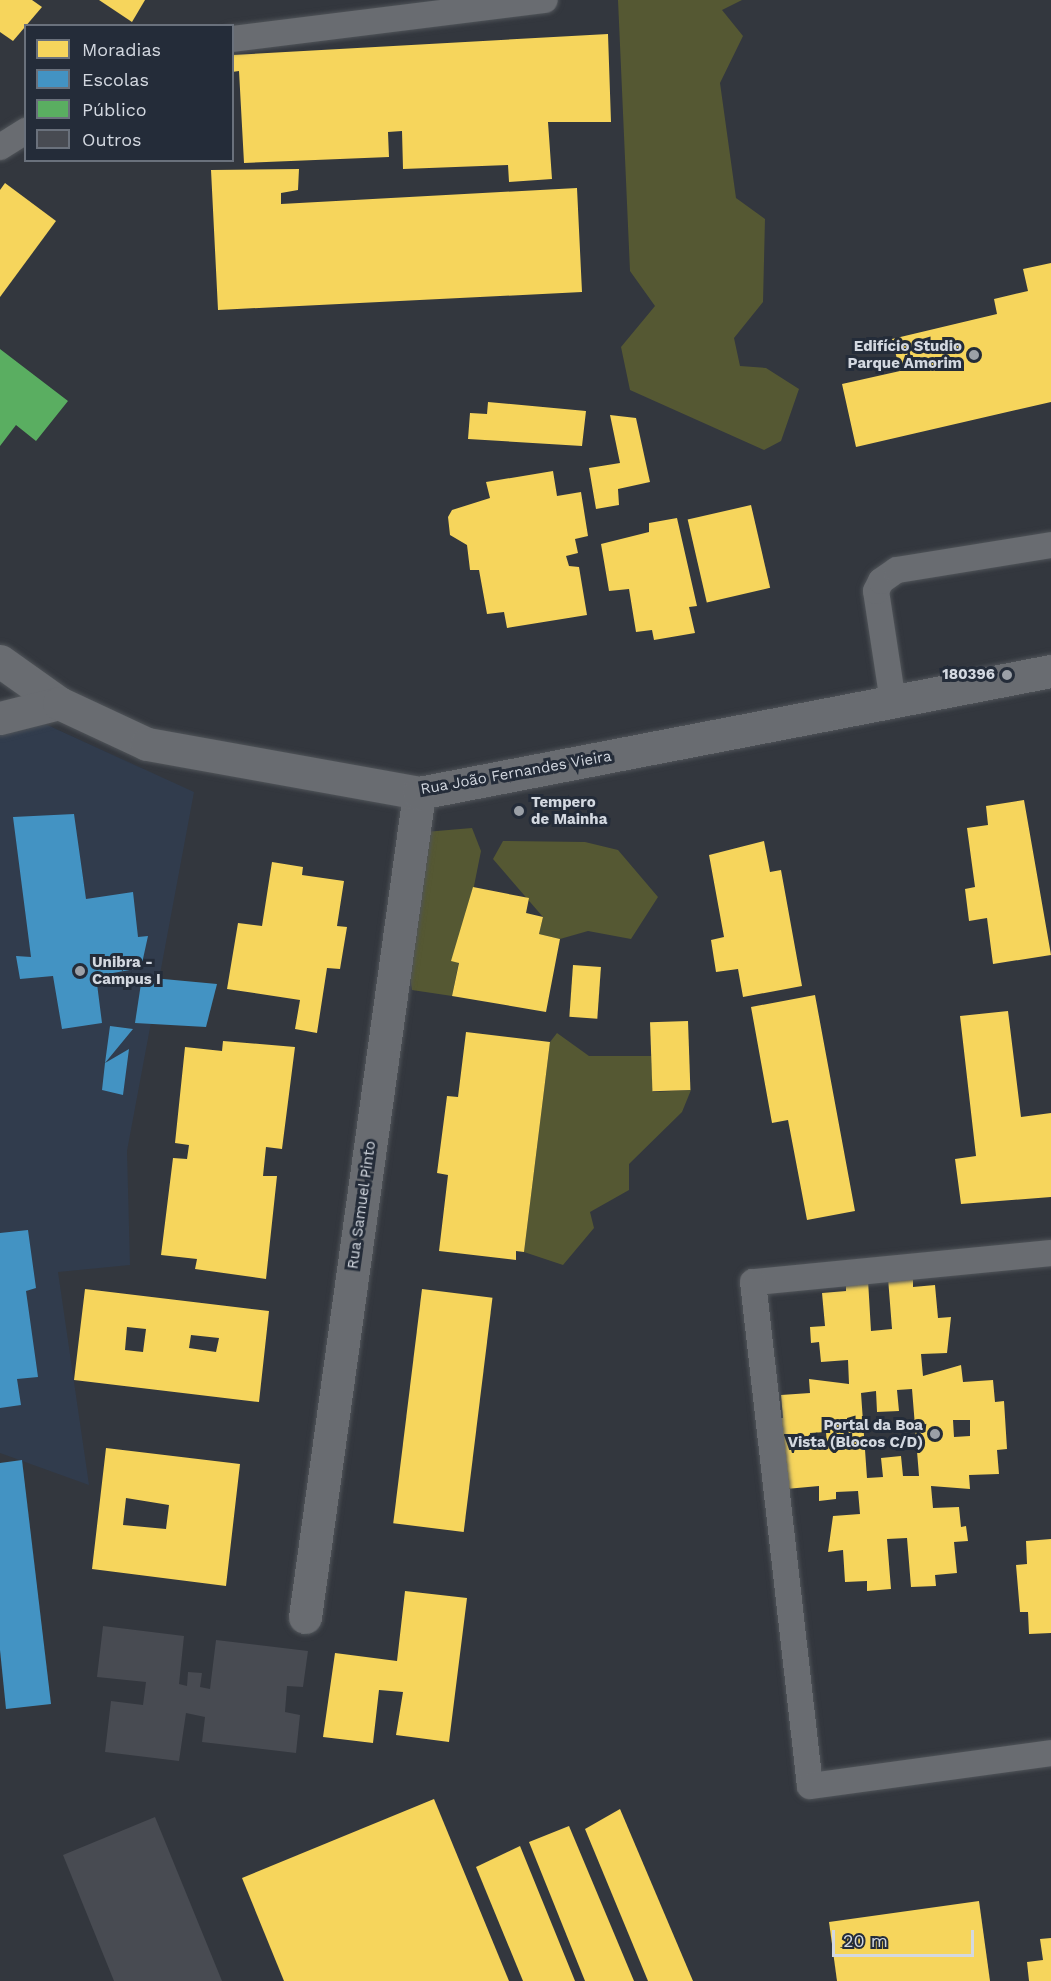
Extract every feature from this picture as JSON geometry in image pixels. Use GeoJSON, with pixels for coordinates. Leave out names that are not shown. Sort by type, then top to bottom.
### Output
{"type":"FeatureCollection","features":[{"type":"Feature","properties":{"kind":"main road","name":"Rua João Fernandes Vieira"},"geometry":{"type":"LineString","coordinates":[[0,661],[59,703],[147,744],[418,793],[1051,671]]}},
{"type":"Feature","properties":{"kind":"main road"},"geometry":{"type":"LineString","coordinates":[[0,718],[59,703]]}},
{"type":"Feature","properties":{"kind":"main road","name":"Rua Samuel Pinto"},"geometry":{"type":"LineString","coordinates":[[305,1617],[418,793]]}},
{"type":"Feature","properties":{"kind":"lane"},"geometry":{"type":"LineString","coordinates":[[234,39],[545,0]]}},
{"type":"Feature","properties":{"kind":"lane"},"geometry":{"type":"LineString","coordinates":[[0,147],[24,132]]}},
{"type":"Feature","properties":{"kind":"lane"},"geometry":{"type":"LineString","coordinates":[[893,702],[876,591],[881,581],[897,570],[1051,545]]}},
{"type":"Feature","properties":{"kind":"lane"},"geometry":{"type":"LineString","coordinates":[[1051,1253],[753,1282],[810,1785],[1051,1753]]}},
{"type":"Feature","properties":{"kind":"shaded area","name":"Unibra - Campus I"},"geometry":{"type":"Polygon","coordinates":[[[43,723],[194,792],[127,1151],[130,1265],[58,1272],[89,1485],[0,1453],[0,727],[43,723]]]}},
{"type":"Feature","properties":{"kind":"green space"},"geometry":{"type":"Polygon","coordinates":[[[618,0],[742,0],[722,10],[743,36],[720,83],[736,198],[765,219],[763,302],[734,338],[740,366],[766,368],[799,389],[781,441],[764,450],[630,390],[621,347],[655,306],[630,271],[618,0]]]}},
{"type":"Feature","properties":{"kind":"green space"},"geometry":{"type":"Polygon","coordinates":[[[472,828],[481,851],[452,996],[412,990],[409,971],[425,832],[472,828]]]}},
{"type":"Feature","properties":{"kind":"green space"},"geometry":{"type":"Polygon","coordinates":[[[503,841],[585,842],[618,850],[658,897],[631,939],[588,931],[560,939],[539,934],[543,917],[493,859],[503,841]]]}},
{"type":"Feature","properties":{"kind":"green space"},"geometry":{"type":"Polygon","coordinates":[[[557,1033],[589,1056],[651,1056],[653,1092],[691,1090],[682,1112],[629,1164],[629,1190],[590,1212],[594,1228],[563,1265],[524,1252],[550,1042],[557,1033]]]}},
{"type":"Feature","properties":{"kind":"building: Moradias"},"geometry":{"type":"Polygon","coordinates":[[[0,0],[32,0],[42,7],[28,24],[24,24],[24,28],[13,41],[0,32],[0,0]]]}},
{"type":"Feature","properties":{"kind":"building: Moradias"},"geometry":{"type":"Polygon","coordinates":[[[99,0],[145,0],[132,22],[99,0]]]}},
{"type":"Feature","properties":{"kind":"building: Moradias"},"geometry":{"type":"Polygon","coordinates":[[[608,34],[611,122],[548,122],[552,179],[509,182],[508,165],[403,169],[402,131],[388,132],[389,157],[244,163],[239,71],[234,72],[234,55],[608,34]]]}},
{"type":"Feature","properties":{"kind":"building: Moradias"},"geometry":{"type":"Polygon","coordinates":[[[299,169],[298,190],[281,193],[281,204],[577,188],[582,292],[218,310],[211,170],[299,169]]]}},
{"type":"Feature","properties":{"kind":"building: Moradias"},"geometry":{"type":"Polygon","coordinates":[[[5,183],[56,221],[0,297],[0,190],[5,183]]]}},
{"type":"Feature","properties":{"kind":"building: Moradias","name":"Edifício Studio Parque Amorim"},"geometry":{"type":"Polygon","coordinates":[[[1051,263],[1051,402],[856,447],[842,384],[900,371],[892,339],[997,314],[994,299],[1028,291],[1023,269],[1051,263]]]}},
{"type":"Feature","properties":{"kind":"building: Moradias"},"geometry":{"type":"Polygon","coordinates":[[[488,402],[586,411],[582,446],[468,439],[470,413],[487,414],[488,402]]]}},
{"type":"Feature","properties":{"kind":"building: Moradias"},"geometry":{"type":"Polygon","coordinates":[[[610,415],[636,418],[650,482],[618,489],[619,505],[596,509],[589,468],[620,463],[610,415]]]}},
{"type":"Feature","properties":{"kind":"building: Moradias"},"geometry":{"type":"Polygon","coordinates":[[[553,471],[557,496],[581,492],[588,536],[575,539],[578,553],[566,556],[569,566],[579,567],[587,615],[507,628],[504,612],[487,614],[479,570],[470,570],[467,545],[450,535],[448,517],[452,510],[490,498],[486,482],[553,471]]]}},
{"type":"Feature","properties":{"kind":"building: Moradias"},"geometry":{"type":"Polygon","coordinates":[[[751,505],[770,588],[707,602],[688,520],[751,505]]]}},
{"type":"Feature","properties":{"kind":"building: Moradias"},"geometry":{"type":"Polygon","coordinates":[[[677,518],[697,606],[689,607],[695,633],[654,640],[652,630],[636,632],[629,589],[609,591],[601,544],[649,532],[649,523],[677,518]]]}},
{"type":"Feature","properties":{"kind":"building: Moradias"},"geometry":{"type":"Polygon","coordinates":[[[1024,800],[1051,955],[993,964],[987,918],[969,921],[965,889],[975,887],[967,828],[988,825],[986,806],[1024,800]]]}},
{"type":"Feature","properties":{"kind":"building: Moradias"},"geometry":{"type":"Polygon","coordinates":[[[764,841],[770,872],[781,870],[802,986],[743,997],[738,969],[716,972],[711,940],[724,937],[709,855],[764,841]]]}},
{"type":"Feature","properties":{"kind":"building: Moradias"},"geometry":{"type":"Polygon","coordinates":[[[272,862],[303,867],[302,875],[344,881],[337,926],[347,927],[340,969],[327,968],[317,1033],[295,1029],[300,1000],[227,989],[238,923],[262,926],[272,862]]]}},
{"type":"Feature","properties":{"kind":"building: Moradias"},"geometry":{"type":"Polygon","coordinates":[[[473,887],[529,898],[526,913],[543,917],[539,934],[560,939],[546,1012],[452,996],[459,963],[451,961],[473,887]]]}},
{"type":"Feature","properties":{"kind":"building: Moradias"},"geometry":{"type":"Polygon","coordinates":[[[573,965],[601,967],[597,1019],[569,1017],[573,965]]]}},
{"type":"Feature","properties":{"kind":"building: Moradias"},"geometry":{"type":"Polygon","coordinates":[[[815,995],[855,1211],[807,1220],[788,1120],[772,1123],[751,1007],[815,995]]]}},
{"type":"Feature","properties":{"kind":"building: Moradias"},"geometry":{"type":"Polygon","coordinates":[[[1008,1011],[1021,1117],[1051,1113],[1051,1197],[961,1204],[955,1159],[976,1156],[960,1016],[1008,1011]]]}},
{"type":"Feature","properties":{"kind":"building: Moradias"},"geometry":{"type":"Polygon","coordinates":[[[688,1021],[690,1090],[652,1091],[650,1022],[688,1021]]]}},
{"type":"Feature","properties":{"kind":"building: Moradias"},"geometry":{"type":"Polygon","coordinates":[[[466,1032],[550,1042],[524,1252],[516,1251],[516,1260],[439,1251],[448,1175],[437,1173],[447,1096],[458,1097],[466,1032]]]}},
{"type":"Feature","properties":{"kind":"building: Moradias"},"geometry":{"type":"Polygon","coordinates":[[[223,1041],[295,1047],[282,1149],[266,1147],[263,1176],[277,1176],[266,1279],[195,1269],[197,1259],[161,1255],[173,1158],[187,1159],[189,1145],[175,1143],[185,1047],[222,1051],[223,1041]]]}},
{"type":"Feature","properties":{"kind":"building: Moradias","name":"Portal da Boa Vista (Blocos C/D)"},"geometry":{"type":"Polygon","coordinates":[[[913,1277],[913,1287],[935,1285],[938,1318],[951,1317],[947,1353],[921,1354],[923,1376],[961,1365],[963,1382],[993,1380],[995,1402],[1004,1401],[1007,1449],[997,1450],[999,1474],[969,1475],[970,1489],[931,1486],[933,1508],[959,1507],[961,1527],[966,1526],[968,1541],[954,1542],[957,1573],[935,1575],[936,1586],[911,1587],[907,1538],[887,1539],[891,1589],[867,1591],[867,1581],[845,1582],[843,1550],[828,1552],[833,1516],[860,1514],[858,1491],[836,1492],[836,1499],[819,1501],[819,1486],[786,1489],[773,1419],[783,1418],[781,1395],[810,1393],[809,1379],[849,1384],[848,1360],[821,1362],[819,1342],[811,1343],[810,1327],[825,1326],[822,1293],[846,1291],[846,1282],[868,1280],[871,1331],[892,1329],[888,1278],[913,1277]],[[912,1389],[897,1390],[899,1411],[877,1412],[876,1391],[861,1393],[867,1478],[883,1477],[881,1458],[901,1456],[903,1476],[919,1476],[912,1389]],[[953,1420],[954,1437],[970,1436],[970,1420],[953,1420]],[[826,1432],[810,1433],[811,1448],[827,1447],[826,1432]]]}},
{"type":"Feature","properties":{"kind":"building: Moradias"},"geometry":{"type":"Polygon","coordinates":[[[85,1289],[269,1311],[259,1402],[74,1380],[85,1289]],[[127,1327],[125,1350],[143,1352],[146,1329],[127,1327]],[[191,1335],[189,1348],[216,1352],[219,1338],[191,1335]]]}},
{"type":"Feature","properties":{"kind":"building: Moradias"},"geometry":{"type":"Polygon","coordinates":[[[422,1289],[492,1298],[464,1532],[393,1523],[422,1289]]]}},
{"type":"Feature","properties":{"kind":"building: Moradias"},"geometry":{"type":"Polygon","coordinates":[[[106,1448],[240,1464],[226,1586],[92,1569],[106,1448]],[[126,1498],[123,1525],[166,1529],[169,1505],[126,1498]]]}},
{"type":"Feature","properties":{"kind":"building: Moradias"},"geometry":{"type":"Polygon","coordinates":[[[1051,1539],[1051,1633],[1029,1634],[1028,1612],[1020,1612],[1016,1565],[1027,1564],[1026,1541],[1051,1539]]]}},
{"type":"Feature","properties":{"kind":"building: Moradias"},"geometry":{"type":"Polygon","coordinates":[[[405,1591],[467,1598],[449,1742],[396,1735],[403,1692],[379,1690],[373,1743],[323,1737],[335,1653],[397,1661],[405,1591]]]}},
{"type":"Feature","properties":{"kind":"building: Moradias"},"geometry":{"type":"Polygon","coordinates":[[[434,1799],[509,1981],[284,1981],[242,1878],[434,1799]]]}},
{"type":"Feature","properties":{"kind":"building: Moradias"},"geometry":{"type":"Polygon","coordinates":[[[620,1809],[693,1981],[648,1981],[585,1829],[620,1809]]]}},
{"type":"Feature","properties":{"kind":"building: Moradias"},"geometry":{"type":"Polygon","coordinates":[[[569,1826],[634,1981],[585,1981],[529,1842],[569,1826]]]}},
{"type":"Feature","properties":{"kind":"building: Moradias"},"geometry":{"type":"Polygon","coordinates":[[[520,1846],[575,1981],[523,1981],[476,1867],[520,1846]]]}},
{"type":"Feature","properties":{"kind":"building: Moradias"},"geometry":{"type":"Polygon","coordinates":[[[979,1901],[990,1981],[837,1981],[829,1922],[979,1901]]]}},
{"type":"Feature","properties":{"kind":"building: Moradias"},"geometry":{"type":"Polygon","coordinates":[[[1051,1938],[1051,1981],[1029,1981],[1027,1962],[1043,1960],[1040,1939],[1051,1938]]]}},
{"type":"Feature","properties":{"kind":"building: Escolas"},"geometry":{"type":"Polygon","coordinates":[[[74,814],[86,899],[133,892],[138,937],[148,936],[141,968],[96,976],[102,1023],[62,1029],[53,976],[20,979],[16,956],[31,957],[13,817],[74,814]]]}},
{"type":"Feature","properties":{"kind":"building: Escolas"},"geometry":{"type":"Polygon","coordinates":[[[142,977],[217,984],[206,1027],[135,1023],[142,977]]]}},
{"type":"Feature","properties":{"kind":"building: Escolas"},"geometry":{"type":"Polygon","coordinates":[[[110,1026],[133,1029],[105,1063],[110,1026]]]}},
{"type":"Feature","properties":{"kind":"building: Escolas"},"geometry":{"type":"Polygon","coordinates":[[[129,1049],[123,1095],[102,1090],[105,1063],[129,1049]]]}},
{"type":"Feature","properties":{"kind":"building: Escolas"},"geometry":{"type":"Polygon","coordinates":[[[28,1230],[36,1288],[26,1291],[38,1377],[17,1379],[21,1405],[0,1408],[0,1233],[28,1230]]]}},
{"type":"Feature","properties":{"kind":"building: Escolas"},"geometry":{"type":"Polygon","coordinates":[[[22,1460],[51,1704],[6,1709],[0,1650],[0,1463],[22,1460]]]}},
{"type":"Feature","properties":{"kind":"building: Público"},"geometry":{"type":"Polygon","coordinates":[[[0,349],[68,401],[36,441],[16,425],[0,446],[0,349]]]}},
{"type":"Feature","properties":{"kind":"building: Outros"},"geometry":{"type":"Polygon","coordinates":[[[103,1626],[184,1636],[179,1684],[187,1686],[188,1672],[202,1673],[200,1687],[210,1689],[216,1640],[308,1651],[303,1687],[287,1686],[285,1712],[300,1715],[296,1753],[202,1742],[205,1717],[186,1713],[179,1761],[105,1752],[111,1701],[143,1705],[146,1682],[97,1677],[103,1626]]]}},
{"type":"Feature","properties":{"kind":"building: Outros"},"geometry":{"type":"Polygon","coordinates":[[[155,1817],[222,1981],[114,1981],[63,1855],[155,1817]]]}},
{"type":"Feature","properties":{"kind":"place","name":"Edifício Studio Parque Amorim"},"geometry":{"type":"Point","coordinates":[974,355]}},
{"type":"Feature","properties":{"kind":"place","name":"180396"},"geometry":{"type":"Point","coordinates":[1007,675]}},
{"type":"Feature","properties":{"kind":"place","name":"Tempero de Mainha"},"geometry":{"type":"Point","coordinates":[519,811]}},
{"type":"Feature","properties":{"kind":"place","name":"Unibra - Campus I"},"geometry":{"type":"Point","coordinates":[80,971]}},
{"type":"Feature","properties":{"kind":"place","name":"Portal da Boa Vista (Blocos C/D)"},"geometry":{"type":"Point","coordinates":[935,1434]}}]}
